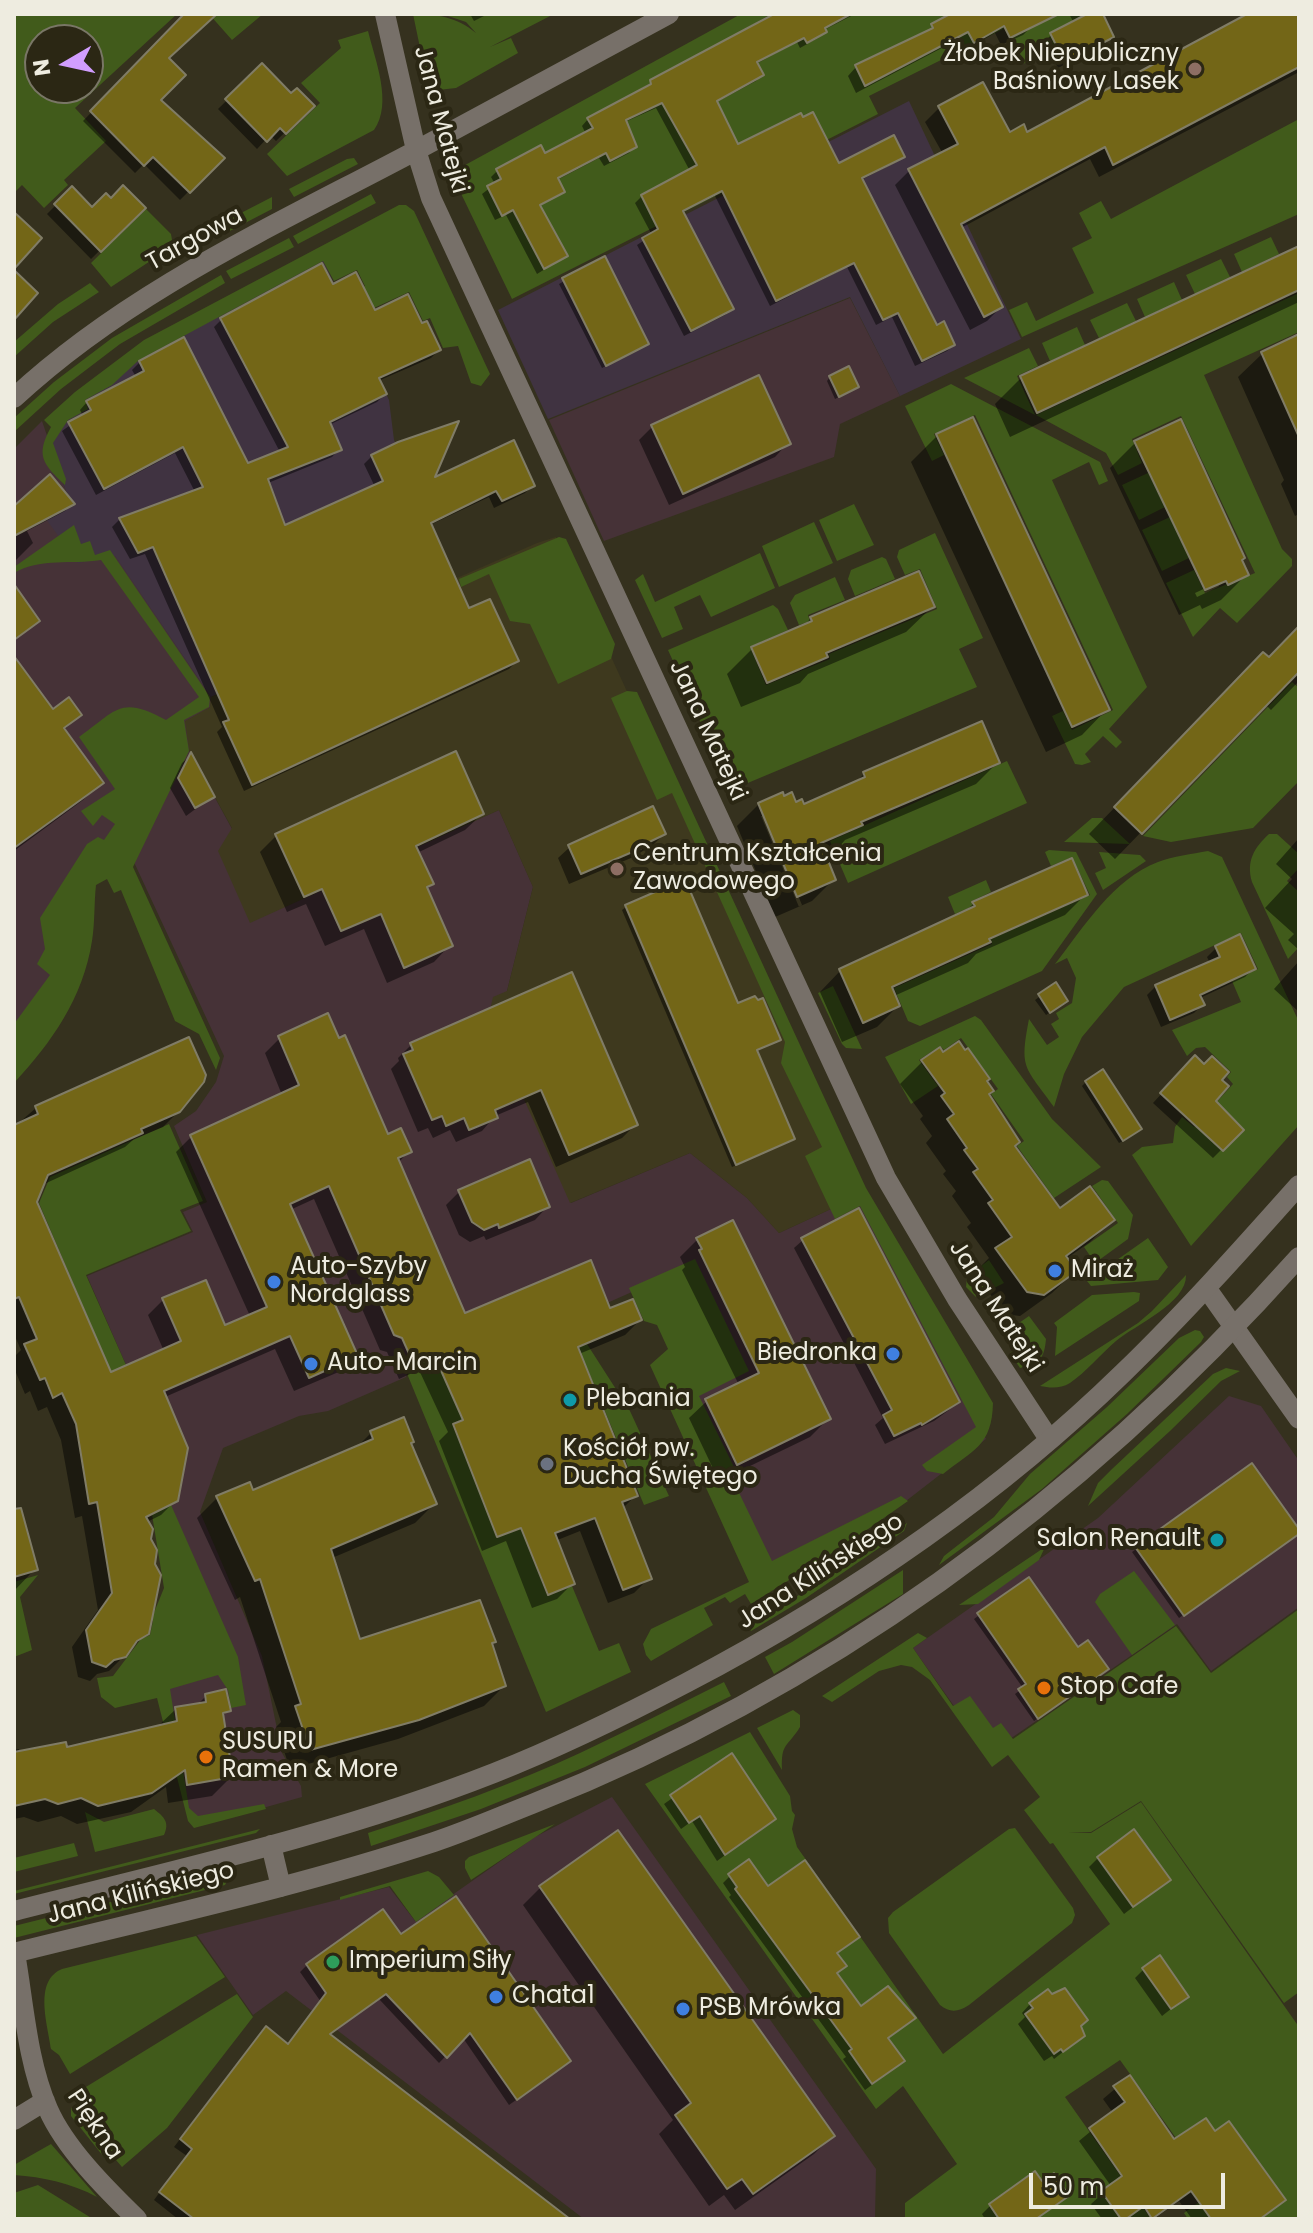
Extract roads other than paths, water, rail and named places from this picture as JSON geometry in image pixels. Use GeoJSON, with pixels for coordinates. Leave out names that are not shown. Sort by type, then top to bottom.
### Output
{"type":"FeatureCollection","features":[{"type":"Feature","properties":{"kind":"street","name":"Jana Matejki"},"geometry":{"type":"LineString","coordinates":[[385,14],[416,150],[431,198],[886,1178],[957,1299],[1049,1439]]}},
{"type":"Feature","properties":{"kind":"street","name":"Targowa"},"geometry":{"type":"LineString","coordinates":[[14,398],[47,367],[125,310],[265,231],[669,14]]}},
{"type":"Feature","properties":{"kind":"street","name":"Jana Kilińskiego"},"geometry":{"type":"LineString","coordinates":[[14,1911],[369,1817],[492,1774],[574,1739],[749,1649],[838,1596],[946,1521],[1049,1439],[1122,1375],[1207,1289],[1299,1185]]}},
{"type":"Feature","properties":{"kind":"street","name":"Jana Kilińskiego"},"geometry":{"type":"LineString","coordinates":[[15,1953],[281,1887],[435,1842],[590,1781],[670,1744],[792,1679],[934,1587],[1041,1507],[1165,1397],[1299,1257]]}},
{"type":"Feature","properties":{"kind":"street"},"geometry":{"type":"LineString","coordinates":[[1207,1289],[1299,1419]]}},
{"type":"Feature","properties":{"kind":"street"},"geometry":{"type":"LineString","coordinates":[[271,1845],[281,1887]]}},
{"type":"Feature","properties":{"kind":"street","name":"Piękna"},"geometry":{"type":"LineString","coordinates":[[15,1953],[35,2068],[45,2101],[59,2129],[91,2171],[137,2219]]}},
{"type":"Feature","properties":{"kind":"street"},"geometry":{"type":"LineString","coordinates":[[14,2120],[45,2101]]}},
{"type":"Feature","properties":{"kind":"place","name":"Żłobek Niepubliczny Baśniowy Lasek"},"geometry":{"type":"Point","coordinates":[1195,69]}},
{"type":"Feature","properties":{"kind":"place","name":"Centrum Kształcenia Zawodowego"},"geometry":{"type":"Point","coordinates":[617,869]}},
{"type":"Feature","properties":{"kind":"place","name":"Miraż"},"geometry":{"type":"Point","coordinates":[1055,1271]}},
{"type":"Feature","properties":{"kind":"place","name":"Auto-Szyby Nordglass"},"geometry":{"type":"Point","coordinates":[274,1282]}},
{"type":"Feature","properties":{"kind":"place","name":"Biedronka"},"geometry":{"type":"Point","coordinates":[893,1354]}},
{"type":"Feature","properties":{"kind":"place","name":"Auto-Marcin"},"geometry":{"type":"Point","coordinates":[311,1364]}},
{"type":"Feature","properties":{"kind":"place","name":"Plebania"},"geometry":{"type":"Point","coordinates":[570,1400]}},
{"type":"Feature","properties":{"kind":"place","name":"Kościół pw. Ducha Świętego"},"geometry":{"type":"Point","coordinates":[547,1464]}},
{"type":"Feature","properties":{"kind":"place","name":"Salon Renault"},"geometry":{"type":"Point","coordinates":[1217,1540]}},
{"type":"Feature","properties":{"kind":"place","name":"Stop Cafe"},"geometry":{"type":"Point","coordinates":[1044,1688]}},
{"type":"Feature","properties":{"kind":"place","name":"SUSURU Ramen & More"},"geometry":{"type":"Point","coordinates":[206,1757]}},
{"type":"Feature","properties":{"kind":"place","name":"Imperium Siły"},"geometry":{"type":"Point","coordinates":[333,1962]}},
{"type":"Feature","properties":{"kind":"place","name":"Chata1"},"geometry":{"type":"Point","coordinates":[496,1997]}},
{"type":"Feature","properties":{"kind":"place","name":"PSB Mrówka"},"geometry":{"type":"Point","coordinates":[683,2009]}}]}
